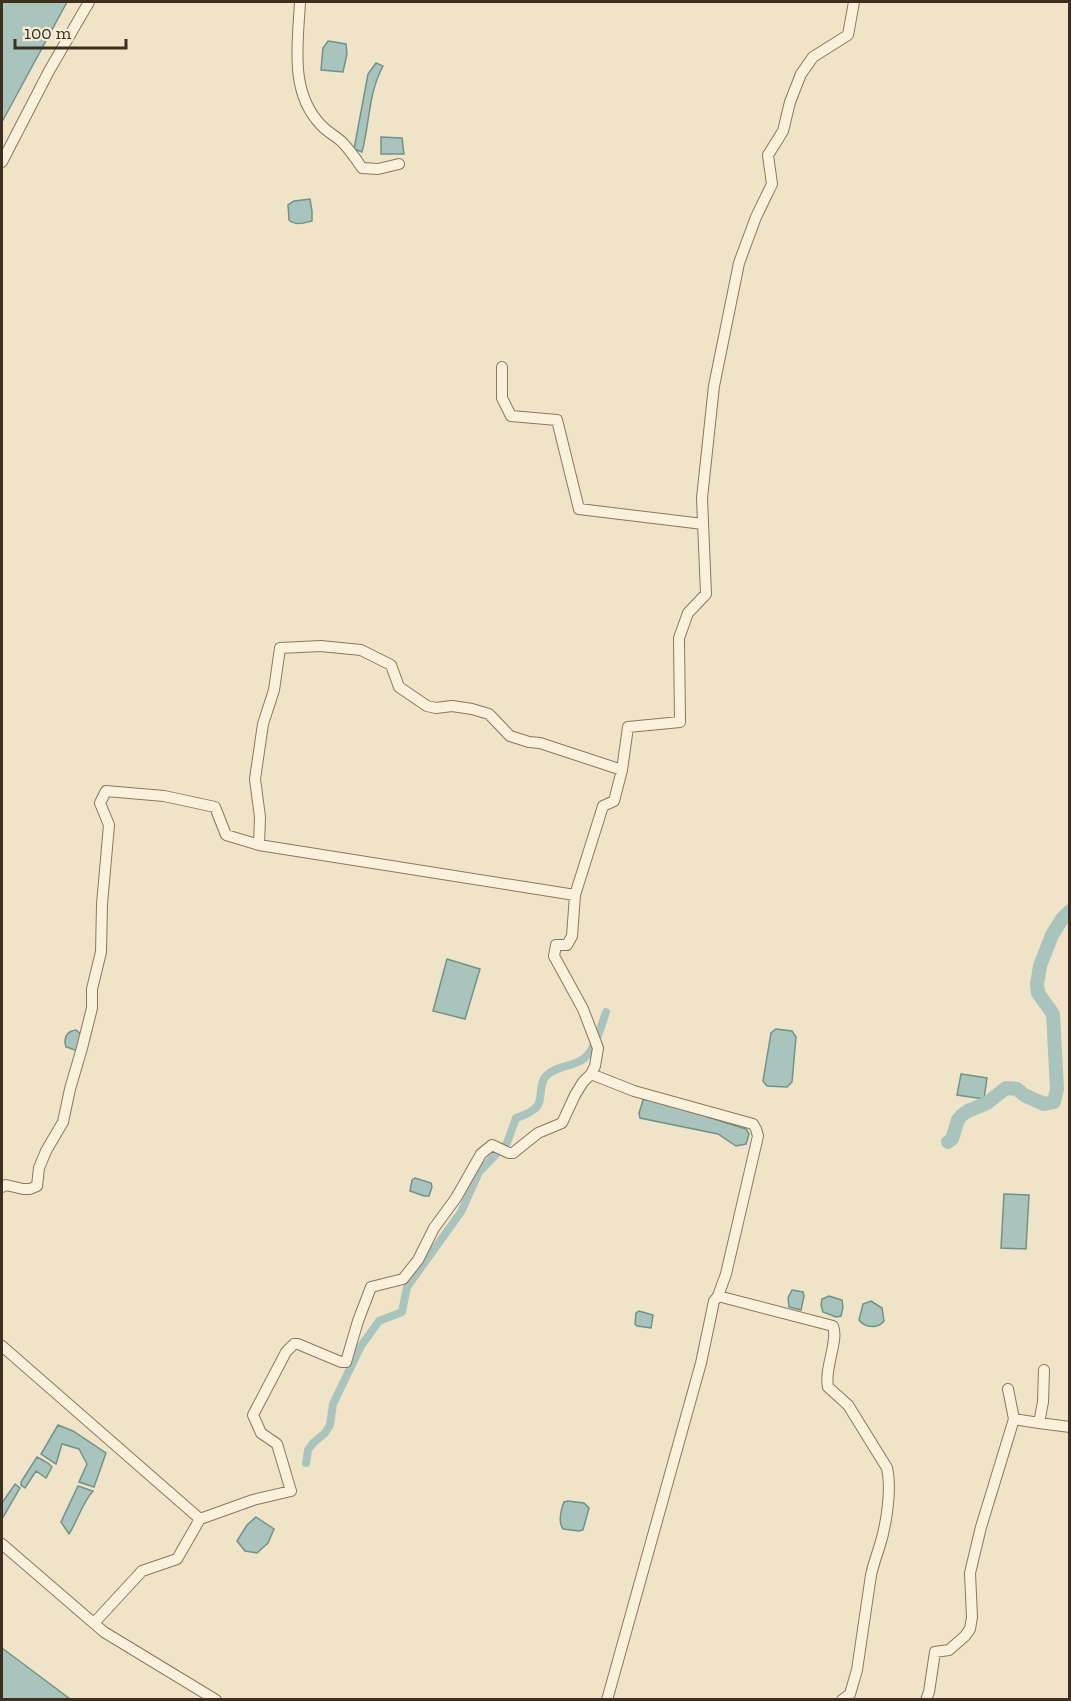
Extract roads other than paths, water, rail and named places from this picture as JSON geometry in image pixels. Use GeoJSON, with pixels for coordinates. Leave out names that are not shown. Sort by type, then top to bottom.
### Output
{"type":"FeatureCollection","features":[{"type":"Feature","properties":{"kind":"street"},"geometry":{"type":"LineString","coordinates":[[2,162],[49,71],[89,2]]}},
{"type":"Feature","properties":{"kind":"street"},"geometry":{"type":"LineString","coordinates":[[300,2],[296,66],[302,92],[310,110],[320,125],[343,143],[362,168],[378,169],[399,164]]}},
{"type":"Feature","properties":{"kind":"street"},"geometry":{"type":"LineString","coordinates":[[94,1623],[142,1571],[177,1559],[200,1519],[253,1500],[291,1491],[278,1444],[261,1433],[253,1415],[286,1352],[294,1344],[298,1344],[346,1362],[371,1287],[403,1279],[418,1260],[434,1228],[456,1198],[481,1154],[490,1146],[516,1151],[538,1133],[562,1123],[574,1095],[595,1066],[598,1048],[583,1009],[554,956],[556,945],[567,945],[573,936],[575,895],[603,806],[614,801],[622,770],[628,727],[680,722],[679,638],[688,613],[706,594],[702,498],[714,386],[739,263],[756,217],[772,184],[768,155],[783,131],[790,102],[801,75],[813,57],[848,35],[854,2]]}},
{"type":"Feature","properties":{"kind":"street"},"geometry":{"type":"LineString","coordinates":[[502,367],[502,398],[511,416],[557,420],[579,509],[703,525]]}},
{"type":"Feature","properties":{"kind":"street"},"geometry":{"type":"LineString","coordinates":[[259,845],[260,817],[255,779],[263,724],[274,690],[279,648],[321,646],[361,650],[391,666],[399,687],[427,706],[436,708],[452,706],[489,714],[510,736],[540,743],[622,770]]}},
{"type":"Feature","properties":{"kind":"street"},"geometry":{"type":"LineString","coordinates":[[2,1188],[6,1185],[30,1189],[36,1186],[39,1168],[46,1151],[63,1122],[92,1008],[92,989],[101,951],[102,904],[109,825],[100,803],[106,791],[164,796],[215,807],[226,835],[259,845],[575,895]]}},
{"type":"Feature","properties":{"kind":"street"},"geometry":{"type":"LineString","coordinates":[[591,1074],[634,1091],[753,1124],[758,1136],[726,1274],[714,1301],[701,1363],[607,1700]]}},
{"type":"Feature","properties":{"kind":"street"},"geometry":{"type":"LineString","coordinates":[[718,1296],[833,1326],[835,1335],[827,1372],[828,1388],[848,1405],[887,1468],[889,1477],[886,1513],[871,1575],[857,1670],[850,1694],[842,1700]]}},
{"type":"Feature","properties":{"kind":"street"},"geometry":{"type":"LineString","coordinates":[[2,1346],[200,1519]]}},
{"type":"Feature","properties":{"kind":"street"},"geometry":{"type":"LineString","coordinates":[[1040,1423],[1044,1370]]}},
{"type":"Feature","properties":{"kind":"street"},"geometry":{"type":"LineString","coordinates":[[926,1700],[935,1652],[949,1650],[970,1629],[972,1617],[970,1573],[981,1527],[1014,1419],[1008,1389]]}},
{"type":"Feature","properties":{"kind":"street"},"geometry":{"type":"LineString","coordinates":[[1014,1419],[1070,1427]]}},
{"type":"Feature","properties":{"kind":"street"},"geometry":{"type":"LineString","coordinates":[[2,1544],[104,1632],[216,1700]]}},
{"type":"Feature","properties":{"kind":"water"},"geometry":{"type":"Polygon","coordinates":[[[2,2],[67,2],[2,122],[2,2]]]}},
{"type":"Feature","properties":{"kind":"water"},"geometry":{"type":"Polygon","coordinates":[[[328,41],[346,44],[347,54],[343,72],[321,70],[323,48],[328,41]]]}},
{"type":"Feature","properties":{"kind":"water"},"geometry":{"type":"Polygon","coordinates":[[[376,63],[383,66],[372,98],[362,152],[354,149],[368,74],[376,63]]]}},
{"type":"Feature","properties":{"kind":"water"},"geometry":{"type":"Polygon","coordinates":[[[381,137],[402,138],[404,154],[381,154],[381,137]]]}},
{"type":"Feature","properties":{"kind":"water"},"geometry":{"type":"Polygon","coordinates":[[[310,199],[312,221],[297,223],[289,220],[288,205],[294,201],[310,199]]]}},
{"type":"Feature","properties":{"kind":"water"},"geometry":{"type":"Polygon","coordinates":[[[447,959],[480,969],[465,1019],[433,1011],[447,959]]]}},
{"type":"Feature","properties":{"kind":"water"},"geometry":{"type":"Polygon","coordinates":[[[776,1029],[792,1031],[796,1037],[792,1082],[787,1087],[767,1086],[763,1081],[771,1033],[776,1029]]]}},
{"type":"Feature","properties":{"kind":"water"},"geometry":{"type":"Polygon","coordinates":[[[76,1030],[82,1035],[78,1051],[66,1047],[65,1044],[68,1033],[76,1030]]]}},
{"type":"Feature","properties":{"kind":"water"},"geometry":{"type":"Polygon","coordinates":[[[961,1074],[987,1078],[984,1099],[957,1095],[961,1074]]]}},
{"type":"Feature","properties":{"kind":"water"},"geometry":{"type":"Polygon","coordinates":[[[651,1099],[746,1129],[749,1134],[746,1144],[736,1146],[718,1134],[640,1118],[639,1113],[643,1100],[651,1099]]]}},
{"type":"Feature","properties":{"kind":"water"},"geometry":{"type":"Polygon","coordinates":[[[415,1178],[431,1183],[429,1196],[410,1191],[412,1180],[415,1178]]]}},
{"type":"Feature","properties":{"kind":"water"},"geometry":{"type":"Polygon","coordinates":[[[1004,1194],[1029,1195],[1026,1249],[1001,1248],[1004,1194]]]}},
{"type":"Feature","properties":{"kind":"water"},"geometry":{"type":"Polygon","coordinates":[[[792,1290],[803,1292],[801,1310],[789,1307],[788,1298],[792,1290]]]}},
{"type":"Feature","properties":{"kind":"water"},"geometry":{"type":"Polygon","coordinates":[[[829,1296],[842,1300],[841,1316],[836,1317],[823,1312],[822,1299],[829,1296]]]}},
{"type":"Feature","properties":{"kind":"water"},"geometry":{"type":"Polygon","coordinates":[[[871,1301],[882,1308],[884,1321],[875,1326],[865,1325],[859,1320],[863,1304],[871,1301]]]}},
{"type":"Feature","properties":{"kind":"water"},"geometry":{"type":"Polygon","coordinates":[[[639,1311],[653,1315],[651,1328],[635,1324],[636,1313],[639,1311]]]}},
{"type":"Feature","properties":{"kind":"water"},"geometry":{"type":"Polygon","coordinates":[[[58,1425],[73,1431],[106,1453],[94,1487],[79,1482],[87,1464],[79,1449],[62,1444],[56,1464],[41,1454],[58,1425]]]}},
{"type":"Feature","properties":{"kind":"water"},"geometry":{"type":"Polygon","coordinates":[[[37,1457],[52,1467],[46,1478],[36,1471],[25,1488],[21,1482],[37,1457]]]}},
{"type":"Feature","properties":{"kind":"water"},"geometry":{"type":"Polygon","coordinates":[[[15,1484],[20,1488],[2,1519],[2,1503],[15,1484]]]}},
{"type":"Feature","properties":{"kind":"water"},"geometry":{"type":"Polygon","coordinates":[[[78,1486],[93,1491],[69,1534],[61,1522],[78,1486]]]}},
{"type":"Feature","properties":{"kind":"water"},"geometry":{"type":"Polygon","coordinates":[[[564,1502],[584,1503],[589,1508],[583,1530],[563,1529],[561,1526],[562,1509],[564,1502]]]}},
{"type":"Feature","properties":{"kind":"water"},"geometry":{"type":"Polygon","coordinates":[[[256,1517],[274,1529],[268,1543],[257,1553],[245,1551],[237,1541],[247,1525],[256,1517]]]}},
{"type":"Feature","properties":{"kind":"water"},"geometry":{"type":"Polygon","coordinates":[[[2,1648],[70,1699],[2,1699],[2,1648]]]}},
{"type":"Feature","properties":{"kind":"waterway"},"geometry":{"type":"LineString","coordinates":[[948,1142],[952,1139],[962,1115],[987,1103],[1006,1088],[1017,1089],[1024,1095],[1044,1104],[1054,1102],[1057,1089],[1053,1014],[1038,993],[1037,984],[1040,966],[1052,935],[1070,911]]}},
{"type":"Feature","properties":{"kind":"waterway"},"geometry":{"type":"LineString","coordinates":[[306,1463],[308,1450],[330,1425],[333,1404],[361,1346],[379,1321],[402,1312],[407,1287],[461,1212],[479,1172],[507,1143],[516,1118],[537,1107],[546,1076],[554,1070],[580,1061],[589,1053],[606,1012]]}}]}
